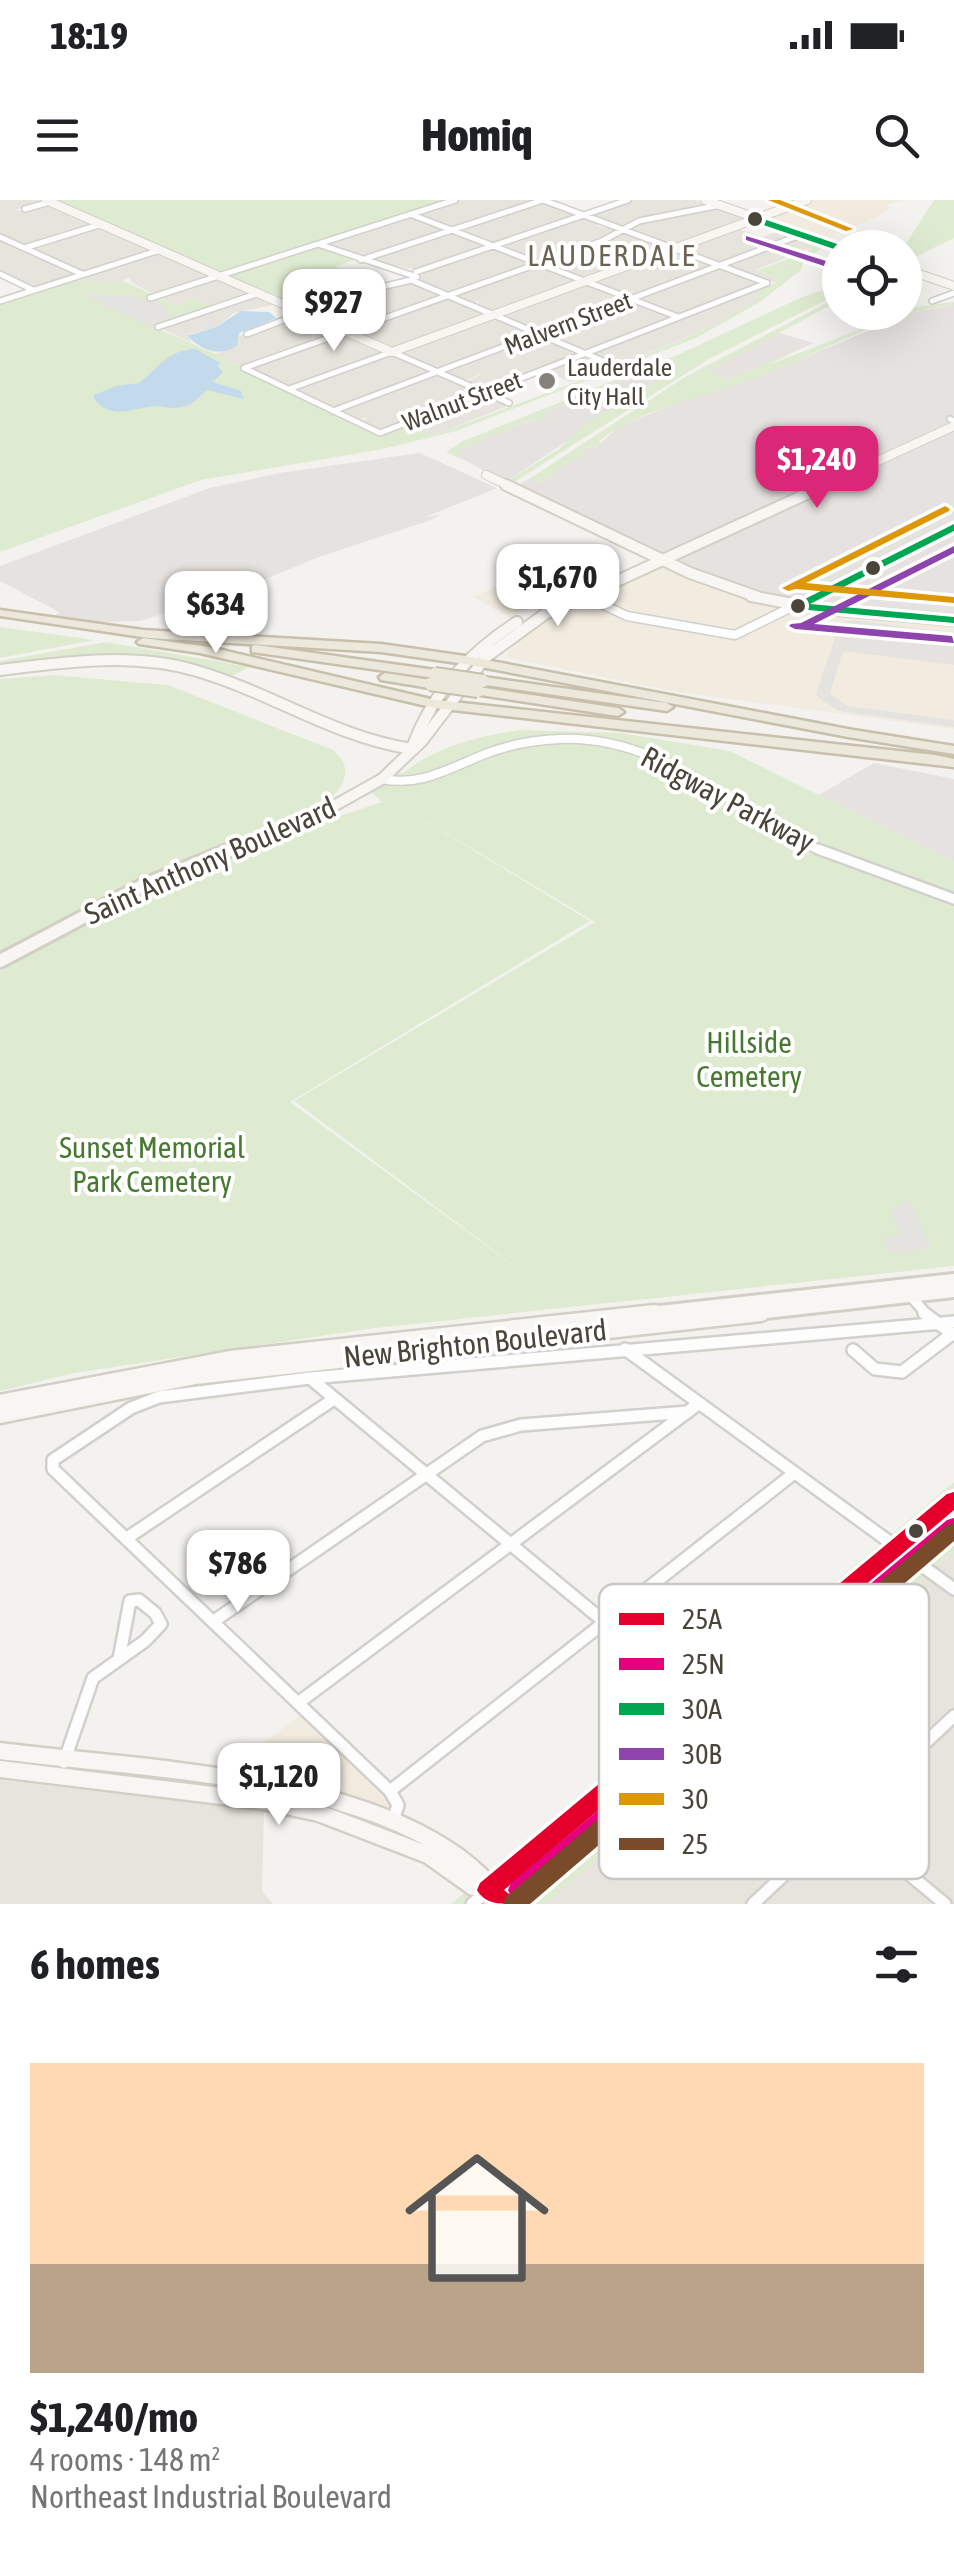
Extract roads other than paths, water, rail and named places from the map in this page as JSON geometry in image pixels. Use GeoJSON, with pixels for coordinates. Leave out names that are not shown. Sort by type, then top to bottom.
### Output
{"type":"FeatureCollection","features":[{"type":"Feature","properties":{"kind":"highway"},"geometry":{"type":"LineString","coordinates":[[0,613],[131,640],[432,679]]}},
{"type":"Feature","properties":{"kind":"highway"},"geometry":{"type":"LineString","coordinates":[[0,622],[381,648],[954,750]]}},
{"type":"Feature","properties":{"kind":"highway"},"geometry":{"type":"LineString","coordinates":[[144,633],[954,763]]}},
{"type":"Feature","properties":{"kind":"highway"},"geometry":{"type":"LineString","coordinates":[[201,650],[442,704],[935,759]]}},
{"type":"Feature","properties":{"kind":"highway"},"geometry":{"type":"LineString","coordinates":[[480,686],[854,734]]}},
{"type":"Feature","properties":{"kind":"main road"},"geometry":{"type":"LineString","coordinates":[[705,200],[822,241]]}},
{"type":"Feature","properties":{"kind":"main road"},"geometry":{"type":"LineString","coordinates":[[48,201],[392,352],[807,200]]}},
{"type":"Feature","properties":{"kind":"main road"},"geometry":{"type":"LineString","coordinates":[[922,276],[954,288]]}},
{"type":"Feature","properties":{"kind":"main road"},"geometry":{"type":"LineString","coordinates":[[580,594],[953,421]]}},
{"type":"Feature","properties":{"kind":"main road"},"geometry":{"type":"LineString","coordinates":[[488,476],[718,587],[797,606],[954,622]]}},
{"type":"Feature","properties":{"kind":"main road","name":"Saint Anthony Boulevard"},"geometry":{"type":"LineString","coordinates":[[0,960],[144,885],[323,812],[382,779],[412,749],[465,660],[499,632],[580,594]]}},
{"type":"Feature","properties":{"kind":"main road","name":"Saint Anthony Boulevard"},"geometry":{"type":"LineString","coordinates":[[442,704],[524,626],[580,594]]}},
{"type":"Feature","properties":{"kind":"main road"},"geometry":{"type":"LineString","coordinates":[[0,670],[88,660],[164,664],[224,681],[356,739],[412,749]]}},
{"type":"Feature","properties":{"kind":"main road","name":"New Brighton Boulevard"},"geometry":{"type":"LineString","coordinates":[[0,1415],[196,1376],[906,1290],[954,1280]]}},
{"type":"Feature","properties":{"kind":"main road","name":"New Brighton Boulevard"},"geometry":{"type":"LineString","coordinates":[[0,1404],[132,1375],[230,1359],[906,1290],[954,1291]]}},
{"type":"Feature","properties":{"kind":"main road"},"geometry":{"type":"LineString","coordinates":[[0,1751],[62,1768],[287,1805],[387,1827],[462,1861],[484,1878],[488,1890],[505,1904]]}},
{"type":"Feature","properties":{"kind":"main road"},"geometry":{"type":"LineString","coordinates":[[0,1769],[62,1768]]}},
{"type":"Feature","properties":{"kind":"street"},"geometry":{"type":"LineString","coordinates":[[150,298],[455,200]]}},
{"type":"Feature","properties":{"kind":"street"},"geometry":{"type":"LineString","coordinates":[[361,260],[543,200],[720,266]]}},
{"type":"Feature","properties":{"kind":"street"},"geometry":{"type":"LineString","coordinates":[[318,244],[361,260],[416,272],[628,200]]}},
{"type":"Feature","properties":{"kind":"street"},"geometry":{"type":"LineString","coordinates":[[25,209],[48,201]]}},
{"type":"Feature","properties":{"kind":"street"},"geometry":{"type":"LineString","coordinates":[[333,411],[244,368],[609,238],[650,218],[720,205]]}},
{"type":"Feature","properties":{"kind":"street"},"geometry":{"type":"LineString","coordinates":[[410,214],[680,317]]}},
{"type":"Feature","properties":{"kind":"street"},"geometry":{"type":"LineString","coordinates":[[24,248],[102,224]]}},
{"type":"Feature","properties":{"kind":"street","name":"Malvern Street"},"geometry":{"type":"LineString","coordinates":[[333,411],[800,233]]}},
{"type":"Feature","properties":{"kind":"street"},"geometry":{"type":"LineString","coordinates":[[0,236],[82,274]]}},
{"type":"Feature","properties":{"kind":"street"},"geometry":{"type":"LineString","coordinates":[[0,300],[160,250]]}},
{"type":"Feature","properties":{"kind":"street","name":"Walnut Street"},"geometry":{"type":"LineString","coordinates":[[333,411],[380,433],[767,284],[720,266]]}},
{"type":"Feature","properties":{"kind":"street"},"geometry":{"type":"LineString","coordinates":[[247,334],[352,294],[410,280],[418,277],[416,272]]}},
{"type":"Feature","properties":{"kind":"street"},"geometry":{"type":"LineString","coordinates":[[0,274],[33,290]]}},
{"type":"Feature","properties":{"kind":"street"},"geometry":{"type":"LineString","coordinates":[[410,280],[610,364]]}},
{"type":"Feature","properties":{"kind":"street"},"geometry":{"type":"LineString","coordinates":[[932,300],[954,288]]}},
{"type":"Feature","properties":{"kind":"street"},"geometry":{"type":"LineString","coordinates":[[158,327],[259,294]]}},
{"type":"Feature","properties":{"kind":"street"},"geometry":{"type":"LineString","coordinates":[[288,389],[392,352],[510,403]]}},
{"type":"Feature","properties":{"kind":"street"},"geometry":{"type":"LineString","coordinates":[[580,594],[627,616],[730,635],[954,527]]}},
{"type":"Feature","properties":{"kind":"street","name":"Ridgway Parkway"},"geometry":{"type":"LineString","coordinates":[[382,779],[399,784],[414,781],[496,750],[532,741],[576,738],[618,743],[650,752],[697,775],[807,844],[954,899]]}},
{"type":"Feature","properties":{"kind":"street"},"geometry":{"type":"LineString","coordinates":[[906,1290],[936,1324]]}},
{"type":"Feature","properties":{"kind":"street","name":"New Brighton Boulevard"},"geometry":{"type":"LineString","coordinates":[[144,1402],[310,1378],[625,1349],[936,1324],[954,1331]]}},
{"type":"Feature","properties":{"kind":"street"},"geometry":{"type":"LineString","coordinates":[[853,1350],[874,1370],[902,1372],[954,1331]]}},
{"type":"Feature","properties":{"kind":"street"},"geometry":{"type":"LineString","coordinates":[[625,1349],[693,1408],[954,1589]]}},
{"type":"Feature","properties":{"kind":"street"},"geometry":{"type":"LineString","coordinates":[[310,1378],[599,1617]]}},
{"type":"Feature","properties":{"kind":"street"},"geometry":{"type":"LineString","coordinates":[[127,1538],[334,1399]]}},
{"type":"Feature","properties":{"kind":"street"},"geometry":{"type":"LineString","coordinates":[[144,1402],[50,1464],[394,1794]]}},
{"type":"Feature","properties":{"kind":"street"},"geometry":{"type":"LineString","coordinates":[[214,1621],[465,1446],[501,1430],[693,1408]]}},
{"type":"Feature","properties":{"kind":"street"},"geometry":{"type":"LineString","coordinates":[[298,1703],[693,1408]]}},
{"type":"Feature","properties":{"kind":"street"},"geometry":{"type":"LineString","coordinates":[[653,1584],[793,1474]]}},
{"type":"Feature","properties":{"kind":"street"},"geometry":{"type":"LineString","coordinates":[[853,1584],[954,1499]]}},
{"type":"Feature","properties":{"kind":"street"},"geometry":{"type":"LineString","coordinates":[[890,1584],[954,1530]]}},
{"type":"Feature","properties":{"kind":"street"},"geometry":{"type":"LineString","coordinates":[[62,1768],[92,1678],[145,1641],[161,1624],[140,1600],[130,1602],[120,1658]]}},
{"type":"Feature","properties":{"kind":"street"},"geometry":{"type":"LineString","coordinates":[[387,1827],[394,1794],[599,1627]]}},
{"type":"Feature","properties":{"kind":"street"},"geometry":{"type":"LineString","coordinates":[[929,1740],[954,1716]]}},
{"type":"Feature","properties":{"kind":"street"},"geometry":{"type":"LineString","coordinates":[[472,1904],[599,1797]]}},
{"type":"Feature","properties":{"kind":"street"},"geometry":{"type":"LineString","coordinates":[[514,1904],[599,1832]]}},
{"type":"Feature","properties":{"kind":"street"},"geometry":{"type":"LineString","coordinates":[[753,1904],[781,1879]]}},
{"type":"Feature","properties":{"kind":"street"},"geometry":{"type":"LineString","coordinates":[[916,1879],[945,1904]]}},
{"type":"Feature","properties":{"kind":"water"},"geometry":{"type":"Polygon","coordinates":[[[241,311],[269,312],[276,318],[239,333],[237,346],[230,350],[216,352],[187,336],[216,327],[241,311]]]}},
{"type":"Feature","properties":{"kind":"water"},"geometry":{"type":"Polygon","coordinates":[[[196,349],[220,363],[218,367],[223,372],[213,382],[241,391],[244,399],[207,390],[183,407],[152,406],[119,412],[106,409],[94,399],[94,395],[116,386],[139,383],[171,356],[196,349]]]}},
{"type":"Feature","properties":{"kind":"place","name":"Lauderdale City Hall"},"geometry":{"type":"Point","coordinates":[547,381]}},
{"type":"Feature","properties":{"kind":"district","name":"LAUDERDALE"},"geometry":{"type":"Point","coordinates":[612,255]}},
{"type":"Feature","properties":{"kind":"park label","name":"Hillside Cemetery"},"geometry":{"type":"Point","coordinates":[749,1059]}},
{"type":"Feature","properties":{"kind":"park label","name":"Sunset Memorial Park Cemetery"},"geometry":{"type":"Point","coordinates":[152,1164]}}]}
